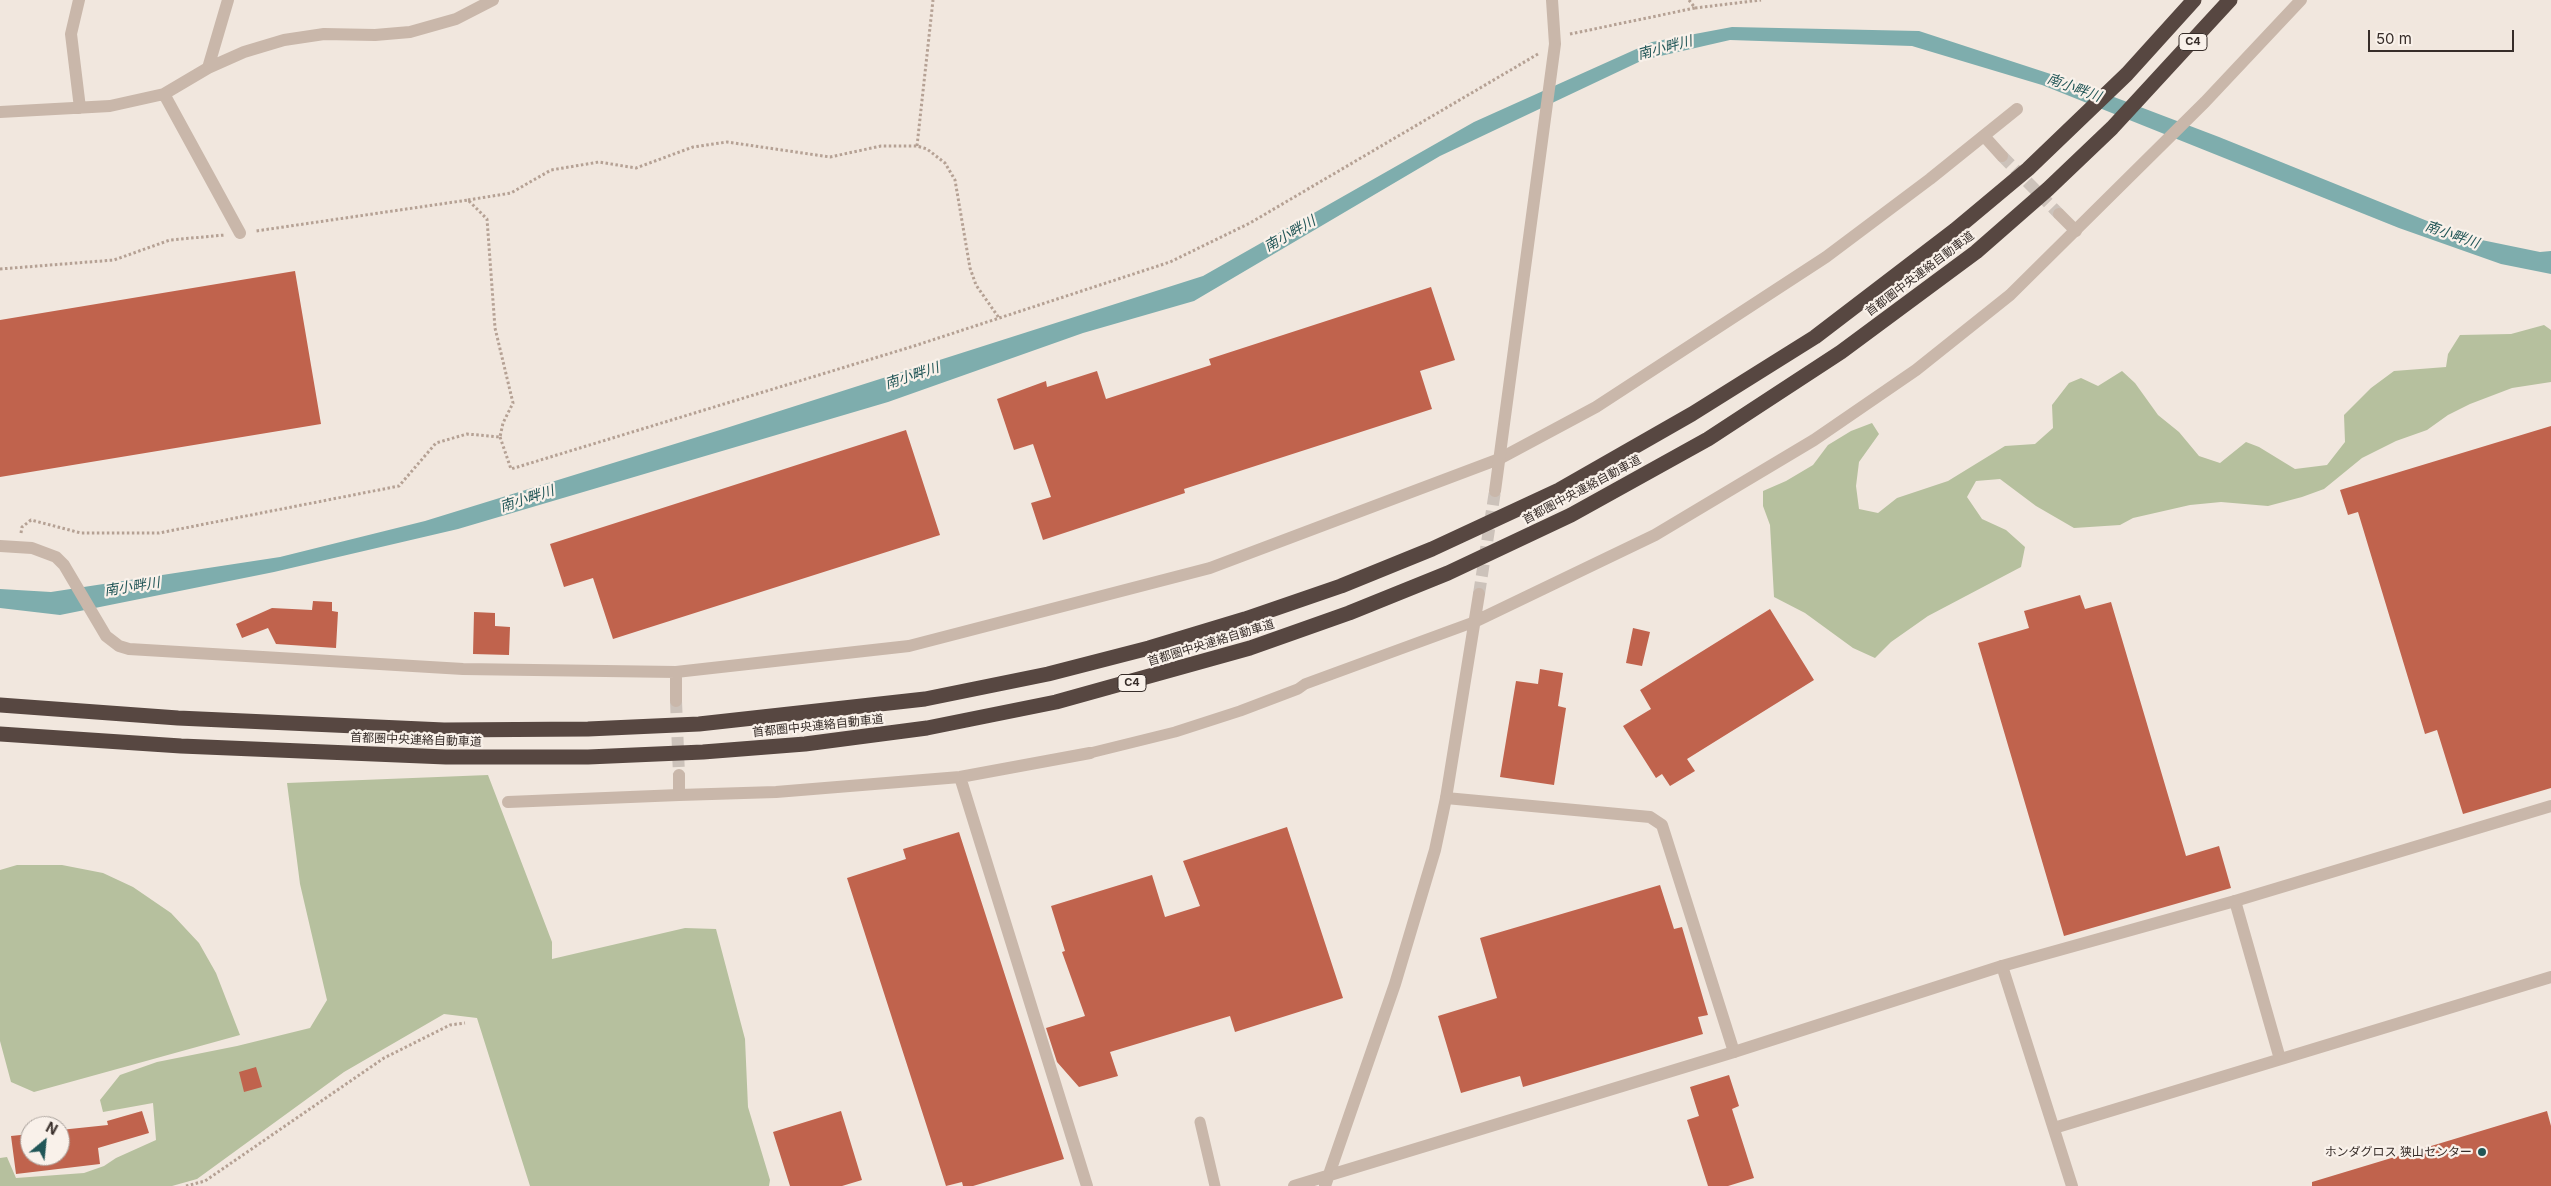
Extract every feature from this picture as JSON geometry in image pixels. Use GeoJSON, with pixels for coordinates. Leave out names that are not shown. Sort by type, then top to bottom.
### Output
{"type":"FeatureCollection","features":[{"type":"Feature","properties":{"kind":"highway","name":"首都圏中央連絡自動車道"},"geometry":{"type":"LineString","coordinates":[[0,705],[178,718],[444,730],[699,724],[925,699],[1048,674],[1148,648],[1245,619],[1341,586],[1432,549],[1559,490],[1692,414],[1815,337],[1955,230],[2083,118],[2127,74],[2194,0]]}},
{"type":"Feature","properties":{"kind":"highway","name":"首都圏中央連絡自動車道"},"geometry":{"type":"LineString","coordinates":[[0,734],[181,746],[446,758],[588,757],[702,752],[805,744],[927,728],[1056,702],[1155,677],[1250,648],[1349,613],[1448,573],[1571,515],[1708,439],[1841,352],[1976,252],[2048,189],[2155,84],[2230,0]]}},
{"type":"Feature","properties":{"kind":"street"},"geometry":{"type":"LineString","coordinates":[[79,0],[71,34],[80,108]]}},
{"type":"Feature","properties":{"kind":"street"},"geometry":{"type":"LineString","coordinates":[[208,68],[228,0]]}},
{"type":"Feature","properties":{"kind":"street"},"geometry":{"type":"LineString","coordinates":[[0,112],[110,106],[164,94],[208,68],[244,52],[284,40],[324,34],[375,35],[410,32],[456,19],[493,0]]}},
{"type":"Feature","properties":{"kind":"street"},"geometry":{"type":"LineString","coordinates":[[1495,491],[1555,42],[1552,0]]}},
{"type":"Feature","properties":{"kind":"street"},"geometry":{"type":"LineString","coordinates":[[1474,622],[1655,534],[1814,440],[1916,370],[2010,295],[2205,102],[2302,0]]}},
{"type":"Feature","properties":{"kind":"street"},"geometry":{"type":"LineString","coordinates":[[164,94],[240,233]]}},
{"type":"Feature","properties":{"kind":"street"},"geometry":{"type":"LineString","coordinates":[[0,546],[20,546],[46,551],[56,557],[64,565],[100,628],[112,642],[129,649],[463,669],[676,672],[919,644],[1210,568],[1499,458],[1596,407],[1826,257],[2018,109]]}},
{"type":"Feature","properties":{"kind":"street"},"geometry":{"type":"LineString","coordinates":[[1984,136],[2002,156]]}},
{"type":"Feature","properties":{"kind":"street"},"geometry":{"type":"LineString","coordinates":[[2059,214],[2076,230]]}},
{"type":"Feature","properties":{"kind":"street"},"geometry":{"type":"LineString","coordinates":[[1326,1181],[1418,910],[1435,850],[1446,798],[1478,594]]}},
{"type":"Feature","properties":{"kind":"street"},"geometry":{"type":"LineString","coordinates":[[676,672],[676,701]]}},
{"type":"Feature","properties":{"kind":"street"},"geometry":{"type":"LineString","coordinates":[[508,802],[776,792],[960,777],[1090,753]]}},
{"type":"Feature","properties":{"kind":"street"},"geometry":{"type":"LineString","coordinates":[[679,775],[679,795]]}},
{"type":"Feature","properties":{"kind":"street"},"geometry":{"type":"LineString","coordinates":[[960,777],[1087,1186]]}},
{"type":"Feature","properties":{"kind":"street"},"geometry":{"type":"LineString","coordinates":[[1446,798],[1650,816],[1662,825],[1734,1052]]}},
{"type":"Feature","properties":{"kind":"street"},"geometry":{"type":"LineString","coordinates":[[1294,1186],[1326,1181],[2002,966],[2235,901],[2551,806]]}},
{"type":"Feature","properties":{"kind":"street"},"geometry":{"type":"LineString","coordinates":[[2235,901],[2280,1059]]}},
{"type":"Feature","properties":{"kind":"street"},"geometry":{"type":"LineString","coordinates":[[2002,966],[2072,1186]]}},
{"type":"Feature","properties":{"kind":"street"},"geometry":{"type":"LineString","coordinates":[[2054,1128],[2551,977]]}},
{"type":"Feature","properties":{"kind":"lane"},"geometry":{"type":"LineString","coordinates":[[1090,753],[1175,732],[1240,711],[1298,690],[1305,684],[1474,622]]}},
{"type":"Feature","properties":{"kind":"lane"},"geometry":{"type":"LineString","coordinates":[[1200,1122],[1215,1186]]}},
{"type":"Feature","properties":{"kind":"path"},"geometry":{"type":"LineString","coordinates":[[917,146],[934,0]]}},
{"type":"Feature","properties":{"kind":"path"},"geometry":{"type":"LineString","coordinates":[[1689,0],[1694,8]]}},
{"type":"Feature","properties":{"kind":"path"},"geometry":{"type":"LineString","coordinates":[[468,200],[487,220],[495,328],[513,403],[503,423],[500,437],[511,469],[999,318],[1170,262],[1258,218],[1555,42],[1694,8],[1762,0]]}},
{"type":"Feature","properties":{"kind":"path"},"geometry":{"type":"LineString","coordinates":[[0,269],[114,260],[170,240],[240,233],[511,193],[551,170],[600,162],[636,168],[693,147],[727,142],[830,157],[880,146],[917,146],[927,149],[945,163],[955,180],[970,268],[976,285],[999,318]]}},
{"type":"Feature","properties":{"kind":"path"},"geometry":{"type":"LineString","coordinates":[[20,546],[22,527],[31,520],[81,533],[159,533],[399,486],[436,444],[468,434],[500,437]]}},
{"type":"Feature","properties":{"kind":"path"},"geometry":{"type":"LineString","coordinates":[[186,1186],[204,1181],[384,1058],[450,1025],[465,1023]]}},
{"type":"Feature","properties":{"kind":"green space"},"geometry":{"type":"Polygon","coordinates":[[[2544,325],[2551,330],[2551,382],[2512,388],[2470,404],[2448,415],[2427,430],[2396,441],[2362,458],[2324,489],[2302,497],[2268,506],[2221,502],[2190,505],[2133,518],[2120,525],[2074,528],[2036,506],[2000,479],[1976,481],[1967,497],[1982,519],[2006,530],[2025,547],[2021,567],[1928,616],[1891,642],[1875,658],[1853,648],[1805,613],[1774,597],[1770,525],[1763,506],[1763,491],[1786,481],[1813,465],[1828,445],[1851,431],[1872,423],[1879,434],[1859,462],[1856,486],[1859,509],[1878,513],[1897,498],[1948,481],[2005,446],[2035,444],[2053,428],[2052,405],[2069,383],[2081,378],[2098,386],[2122,371],[2135,383],[2158,415],[2179,432],[2199,456],[2220,463],[2246,442],[2259,447],[2295,469],[2327,465],[2345,442],[2344,415],[2371,388],[2394,371],[2446,367],[2448,354],[2460,335],[2511,334],[2544,325]]]}},
{"type":"Feature","properties":{"kind":"green space"},"geometry":{"type":"Polygon","coordinates":[[[488,775],[552,942],[552,959],[685,928],[716,929],[745,1039],[748,1107],[770,1180],[769,1186],[530,1186],[477,1018],[444,1014],[344,1072],[197,1179],[172,1186],[0,1186],[0,1158],[7,1157],[16,1178],[84,1173],[104,1166],[116,1158],[156,1140],[153,1103],[103,1112],[100,1100],[120,1075],[157,1062],[237,1046],[310,1028],[327,1000],[300,884],[287,783],[488,775]]]}},
{"type":"Feature","properties":{"kind":"green space"},"geometry":{"type":"Polygon","coordinates":[[[17,865],[62,865],[103,873],[133,887],[171,913],[199,943],[216,973],[240,1035],[34,1092],[11,1082],[0,1041],[0,870],[17,865]]]}},
{"type":"Feature","properties":{"kind":"water","name":"南小畔川"},"geometry":{"type":"Polygon","coordinates":[[[1732,27],[1919,31],[2072,81],[2219,137],[2467,237],[2540,252],[2551,251],[2551,274],[2501,264],[2399,228],[2042,85],[1912,46],[1730,40],[1643,60],[1440,156],[1194,301],[1083,333],[888,402],[458,529],[274,572],[60,615],[0,608],[0,589],[51,592],[280,557],[425,521],[720,430],[1203,276],[1474,122],[1652,42],[1732,27]]]}},
{"type":"Feature","properties":{"kind":"building"},"geometry":{"type":"Polygon","coordinates":[[[295,271],[321,424],[0,477],[0,320],[295,271]]]}},
{"type":"Feature","properties":{"kind":"building"},"geometry":{"type":"Polygon","coordinates":[[[1431,287],[1455,360],[1420,371],[1432,409],[1184,489],[1185,493],[1043,540],[1031,503],[1051,497],[1033,444],[1014,450],[997,399],[1046,381],[1047,387],[1097,371],[1106,399],[1211,365],[1209,359],[1431,287]]]}},
{"type":"Feature","properties":{"kind":"building"},"geometry":{"type":"Polygon","coordinates":[[[2551,426],[2551,788],[2463,814],[2437,730],[2425,734],[2358,512],[2348,515],[2340,490],[2551,426]]]}},
{"type":"Feature","properties":{"kind":"building"},"geometry":{"type":"Polygon","coordinates":[[[906,430],[940,535],[613,639],[593,578],[564,587],[550,544],[906,430]]]}},
{"type":"Feature","properties":{"kind":"building"},"geometry":{"type":"Polygon","coordinates":[[[2080,595],[2085,609],[2111,602],[2186,856],[2219,846],[2231,888],[2064,936],[1978,643],[2029,628],[2024,611],[2080,595]]]}},
{"type":"Feature","properties":{"kind":"building"},"geometry":{"type":"Polygon","coordinates":[[[313,601],[332,602],[332,611],[338,612],[336,648],[276,644],[268,628],[242,638],[236,624],[272,608],[312,610],[313,601]]]}},
{"type":"Feature","properties":{"kind":"building"},"geometry":{"type":"Polygon","coordinates":[[[1770,609],[1814,680],[1687,759],[1695,771],[1670,786],[1662,774],[1656,778],[1623,726],[1651,709],[1640,690],[1770,609]]]}},
{"type":"Feature","properties":{"kind":"building"},"geometry":{"type":"Polygon","coordinates":[[[474,612],[495,613],[495,626],[510,627],[509,655],[473,654],[474,612]]]}},
{"type":"Feature","properties":{"kind":"building"},"geometry":{"type":"Polygon","coordinates":[[[1633,628],[1650,632],[1642,666],[1626,663],[1633,628]]]}},
{"type":"Feature","properties":{"kind":"building"},"geometry":{"type":"Polygon","coordinates":[[[1540,669],[1563,673],[1558,706],[1566,708],[1554,785],[1500,777],[1516,681],[1538,684],[1540,669]]]}},
{"type":"Feature","properties":{"kind":"building"},"geometry":{"type":"Polygon","coordinates":[[[1287,827],[1343,998],[1235,1032],[1230,1016],[1110,1052],[1118,1076],[1079,1087],[1057,1062],[1046,1028],[1085,1016],[1062,952],[1065,951],[1051,906],[1152,875],[1165,917],[1200,906],[1183,861],[1287,827]]]}},
{"type":"Feature","properties":{"kind":"building"},"geometry":{"type":"Polygon","coordinates":[[[959,832],[1064,1159],[973,1186],[963,1186],[962,1182],[946,1186],[847,878],[906,859],[903,849],[959,832]]]}},
{"type":"Feature","properties":{"kind":"building"},"geometry":{"type":"Polygon","coordinates":[[[1660,885],[1674,929],[1682,927],[1708,1015],[1698,1017],[1703,1034],[1523,1087],[1520,1076],[1461,1093],[1438,1016],[1497,998],[1480,938],[1660,885]]]}},
{"type":"Feature","properties":{"kind":"building"},"geometry":{"type":"Polygon","coordinates":[[[256,1067],[262,1087],[244,1092],[239,1072],[256,1067]]]}},
{"type":"Feature","properties":{"kind":"building"},"geometry":{"type":"Polygon","coordinates":[[[1729,1075],[1739,1106],[1732,1109],[1754,1178],[1728,1186],[1708,1186],[1687,1120],[1699,1116],[1690,1087],[1729,1075]]]}},
{"type":"Feature","properties":{"kind":"building"},"geometry":{"type":"Polygon","coordinates":[[[142,1111],[149,1133],[98,1148],[100,1164],[16,1174],[11,1136],[20,1135],[20,1166],[70,1166],[70,1129],[108,1125],[107,1121],[142,1111]]]}},
{"type":"Feature","properties":{"kind":"building"},"geometry":{"type":"Polygon","coordinates":[[[841,1111],[862,1180],[842,1186],[790,1186],[773,1132],[841,1111]]]}},
{"type":"Feature","properties":{"kind":"building","name":"ホンダグロス 狭山センター"},"geometry":{"type":"Polygon","coordinates":[[[2547,1111],[2551,1126],[2551,1186],[2312,1186],[2312,1182],[2547,1111]]]}},
{"type":"Feature","properties":{"kind":"tunnel"},"geometry":{"type":"LineString","coordinates":[[2002,156],[2059,214]]}},
{"type":"Feature","properties":{"kind":"tunnel"},"geometry":{"type":"LineString","coordinates":[[1479,594],[1495,491]]}},
{"type":"Feature","properties":{"kind":"tunnel"},"geometry":{"type":"LineString","coordinates":[[676,701],[679,775]]}},
{"type":"Feature","properties":{"kind":"place","name":"ホンダグロス 狭山センター"},"geometry":{"type":"Point","coordinates":[2482,1152]}}]}
